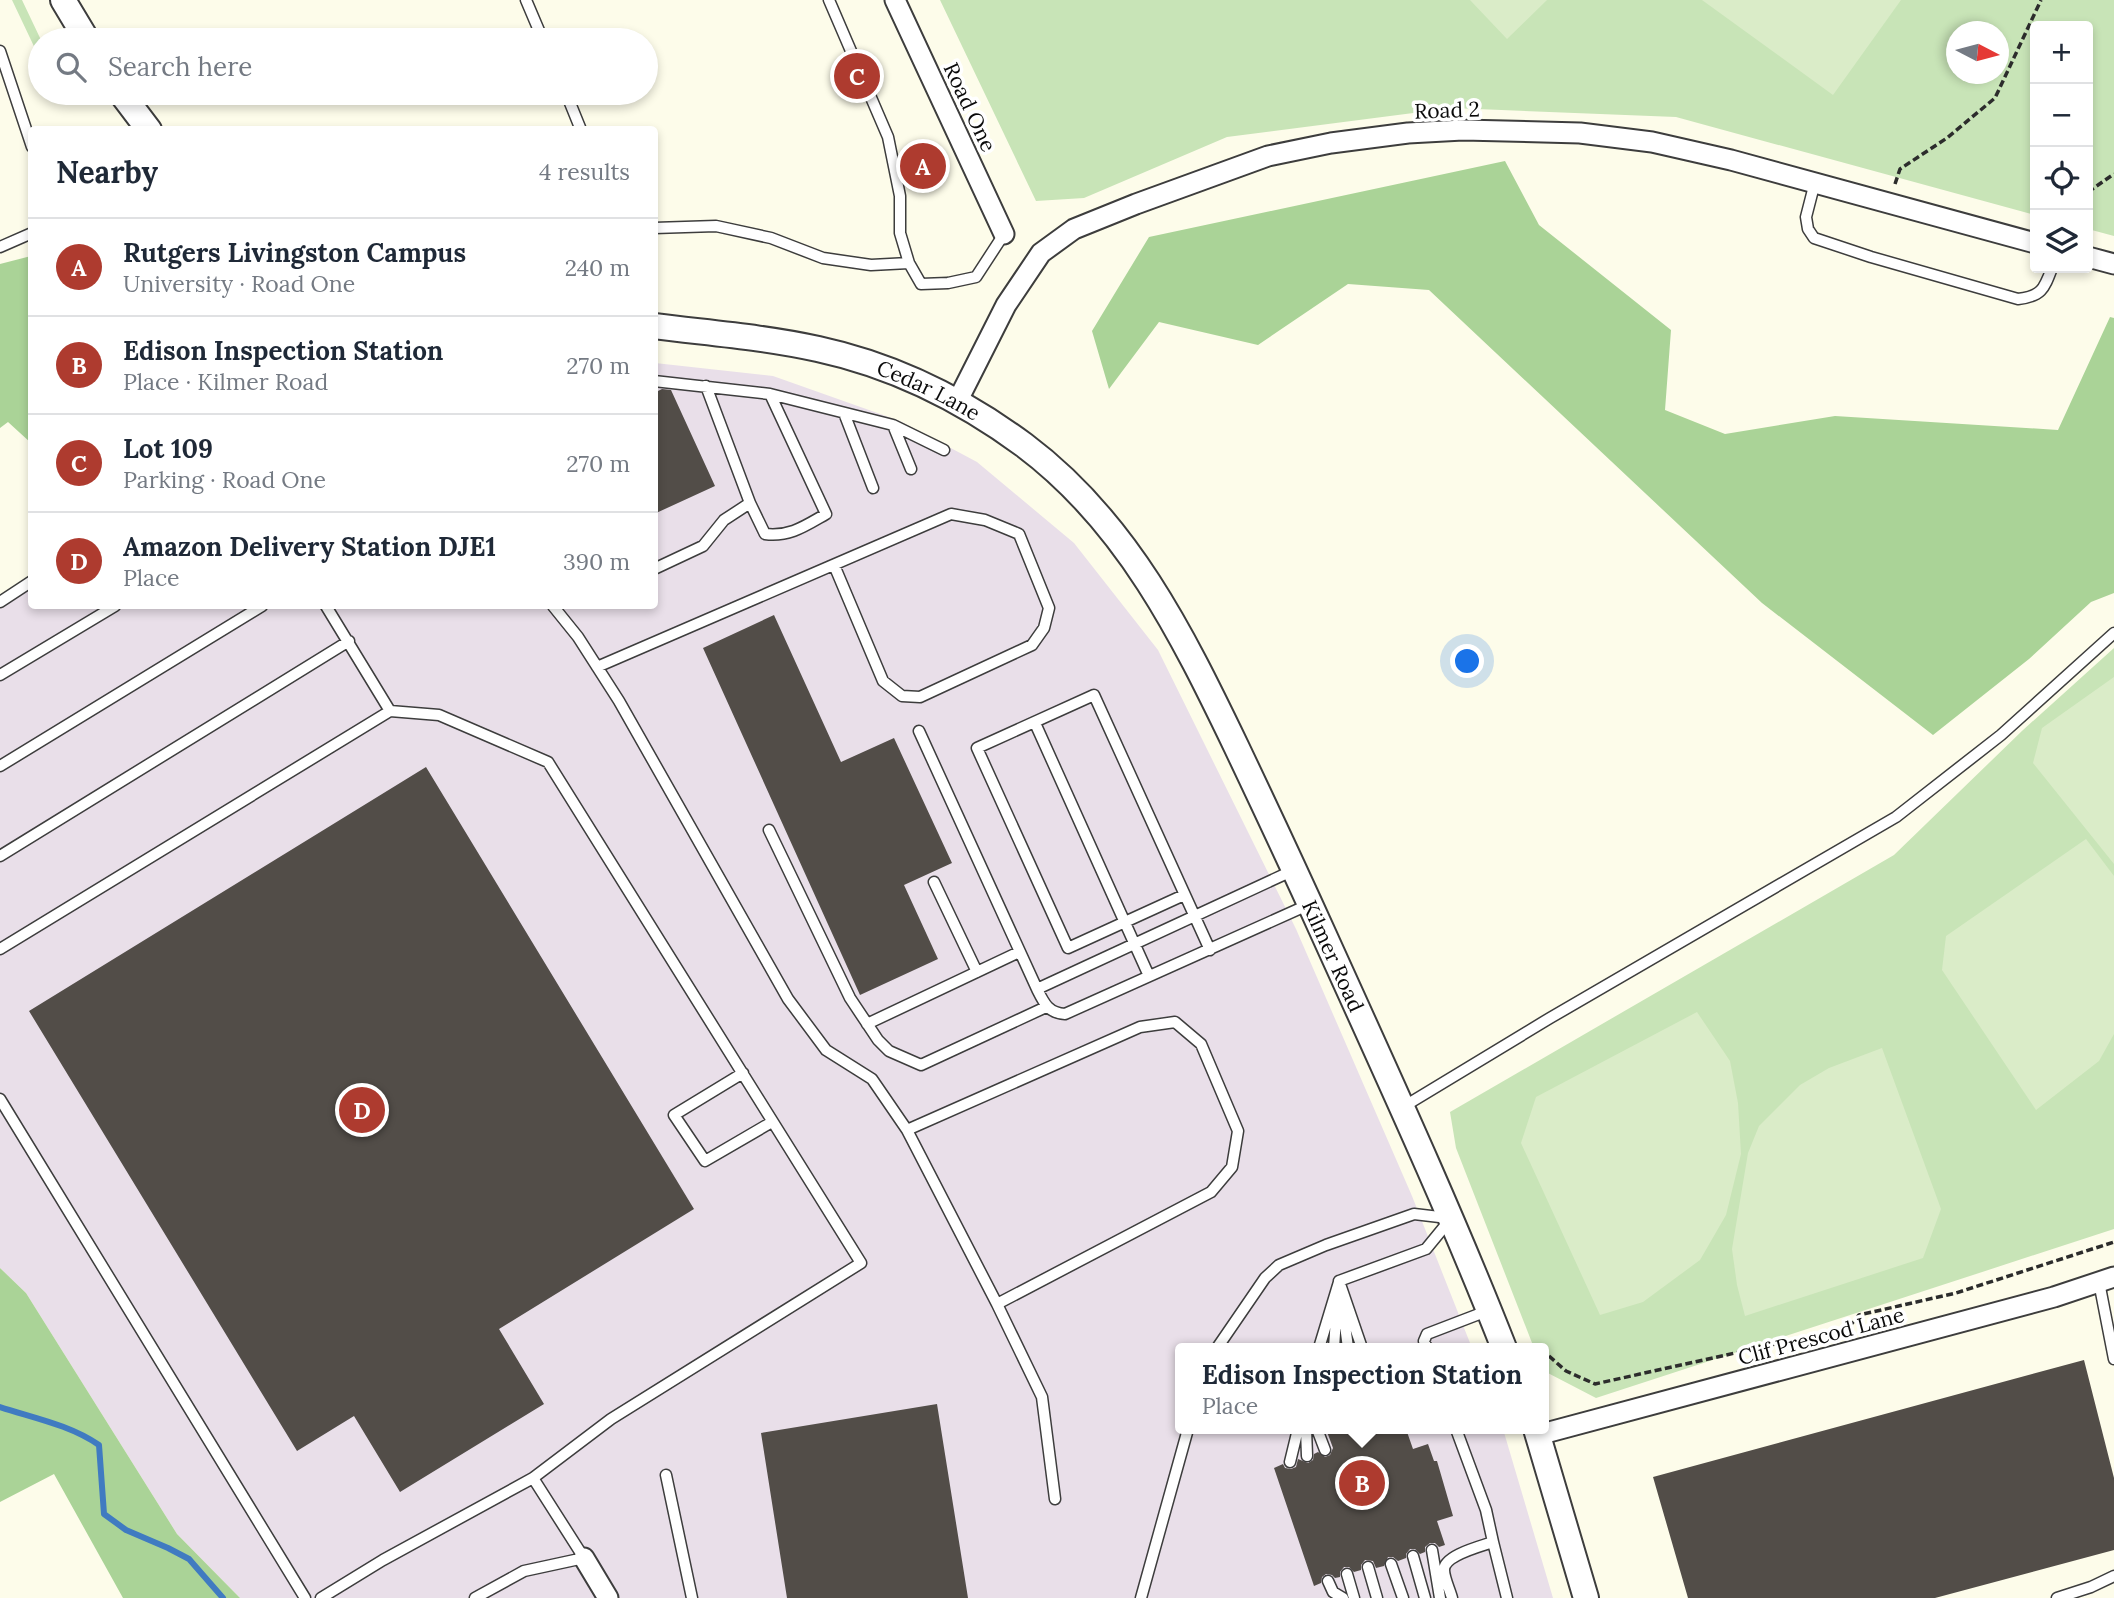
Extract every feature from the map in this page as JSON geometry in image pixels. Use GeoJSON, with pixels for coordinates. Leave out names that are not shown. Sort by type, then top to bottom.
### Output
{"type":"FeatureCollection","features":[{"type":"Feature","properties":{"kind":"street"},"geometry":{"type":"LineString","coordinates":[[63,0],[80,28]]}},
{"type":"Feature","properties":{"kind":"street","name":"Road One"},"geometry":{"type":"LineString","coordinates":[[895,0],[1004,233]]}},
{"type":"Feature","properties":{"kind":"street"},"geometry":{"type":"LineString","coordinates":[[130,105],[146,126]]}},
{"type":"Feature","properties":{"kind":"street","name":"Road 2"},"geometry":{"type":"LineString","coordinates":[[957,402],[1006,305],[1041,253],[1074,229],[1268,156],[1331,143],[1408,133],[1463,130],[1580,133],[1652,142],[1815,182],[2030,242]]}},
{"type":"Feature","properties":{"kind":"street"},"geometry":{"type":"LineString","coordinates":[[2093,258],[2114,264]]}},
{"type":"Feature","properties":{"kind":"street","name":"Cedar Lane"},"geometry":{"type":"LineString","coordinates":[[658,327],[818,349],[879,366],[920,383],[957,402],[1024,445],[1071,485],[1098,514],[1141,571]]}},
{"type":"Feature","properties":{"kind":"street","name":"Kilmer Road"},"geometry":{"type":"LineString","coordinates":[[1141,571],[1185,643],[1295,869],[1452,1218],[1502,1343]]}},
{"type":"Feature","properties":{"kind":"street","name":"Clif Prescod Lane"},"geometry":{"type":"LineString","coordinates":[[1549,1429],[2054,1297],[2107,1279]]}},
{"type":"Feature","properties":{"kind":"street"},"geometry":{"type":"LineString","coordinates":[[1538,1434],[1586,1598]]}},
{"type":"Feature","properties":{"kind":"street"},"geometry":{"type":"LineString","coordinates":[[584,1558],[608,1598]]}},
{"type":"Feature","properties":{"kind":"lane"},"geometry":{"type":"LineString","coordinates":[[526,0],[538,28]]}},
{"type":"Feature","properties":{"kind":"lane"},"geometry":{"type":"LineString","coordinates":[[829,0],[888,137],[900,196],[900,233],[909,263],[921,284],[948,283],[976,276],[1004,233]]}},
{"type":"Feature","properties":{"kind":"lane"},"geometry":{"type":"LineString","coordinates":[[0,51],[28,135]]}},
{"type":"Feature","properties":{"kind":"lane"},"geometry":{"type":"LineString","coordinates":[[571,105],[579,126]]}},
{"type":"Feature","properties":{"kind":"lane"},"geometry":{"type":"LineString","coordinates":[[1815,182],[1806,218],[1808,229],[1814,238],[2018,299],[2034,297],[2044,288],[2050,273]]}},
{"type":"Feature","properties":{"kind":"lane"},"geometry":{"type":"LineString","coordinates":[[658,228],[716,226],[771,238],[823,258],[871,265],[909,263]]}},
{"type":"Feature","properties":{"kind":"lane"},"geometry":{"type":"LineString","coordinates":[[0,247],[28,235]]}},
{"type":"Feature","properties":{"kind":"lane"},"geometry":{"type":"LineString","coordinates":[[658,381],[770,394],[893,425],[944,450]]}},
{"type":"Feature","properties":{"kind":"lane"},"geometry":{"type":"LineString","coordinates":[[706,386],[750,503],[765,534],[779,536],[793,533],[826,514],[770,394]]}},
{"type":"Feature","properties":{"kind":"lane"},"geometry":{"type":"LineString","coordinates":[[844,413],[873,488]]}},
{"type":"Feature","properties":{"kind":"lane"},"geometry":{"type":"LineString","coordinates":[[893,425],[912,469]]}},
{"type":"Feature","properties":{"kind":"lane"},"geometry":{"type":"LineString","coordinates":[[658,564],[703,547],[724,520],[750,503]]}},
{"type":"Feature","properties":{"kind":"lane"},"geometry":{"type":"LineString","coordinates":[[597,667],[951,514],[985,520],[1018,534],[1049,608],[1044,628],[1032,645],[920,697],[902,696],[883,681],[834,565]]}},
{"type":"Feature","properties":{"kind":"lane"},"geometry":{"type":"LineString","coordinates":[[0,602],[28,584]]}},
{"type":"Feature","properties":{"kind":"lane"},"geometry":{"type":"LineString","coordinates":[[0,675],[110,609]]}},
{"type":"Feature","properties":{"kind":"lane"},"geometry":{"type":"LineString","coordinates":[[0,766],[257,609]]}},
{"type":"Feature","properties":{"kind":"lane"},"geometry":{"type":"LineString","coordinates":[[328,609],[390,711]]}},
{"type":"Feature","properties":{"kind":"lane"},"geometry":{"type":"LineString","coordinates":[[555,609],[597,667],[691,826],[788,999],[826,1050],[872,1079],[907,1130],[1042,1398],[1055,1499]]}},
{"type":"Feature","properties":{"kind":"lane"},"geometry":{"type":"LineString","coordinates":[[1402,1107],[1896,817],[2001,736],[2114,633]]}},
{"type":"Feature","properties":{"kind":"lane"},"geometry":{"type":"LineString","coordinates":[[0,856],[349,641]]}},
{"type":"Feature","properties":{"kind":"lane"},"geometry":{"type":"LineString","coordinates":[[1184,895],[1068,948],[977,748],[1094,695],[1210,950]]}},
{"type":"Feature","properties":{"kind":"lane"},"geometry":{"type":"LineString","coordinates":[[0,949],[390,711],[439,715],[548,762],[861,1263],[611,1419],[533,1478],[383,1560],[321,1598]]}},
{"type":"Feature","properties":{"kind":"lane"},"geometry":{"type":"LineString","coordinates":[[1035,723],[1149,976]]}},
{"type":"Feature","properties":{"kind":"lane"},"geometry":{"type":"LineString","coordinates":[[919,731],[1019,952],[1046,1007],[1055,1013],[1065,1014],[1310,904]]}},
{"type":"Feature","properties":{"kind":"lane"},"geometry":{"type":"LineString","coordinates":[[769,830],[850,998],[890,1051],[921,1065],[1046,1007]]}},
{"type":"Feature","properties":{"kind":"lane"},"geometry":{"type":"LineString","coordinates":[[1037,989],[1295,869]]}},
{"type":"Feature","properties":{"kind":"lane"},"geometry":{"type":"LineString","coordinates":[[934,882],[977,972]]}},
{"type":"Feature","properties":{"kind":"lane"},"geometry":{"type":"LineString","coordinates":[[867,1024],[1019,952]]}},
{"type":"Feature","properties":{"kind":"lane"},"geometry":{"type":"LineString","coordinates":[[907,1130],[1140,1027],[1175,1022],[1201,1044],[1238,1131],[1232,1167],[1211,1192],[997,1304]]}},
{"type":"Feature","properties":{"kind":"lane"},"geometry":{"type":"LineString","coordinates":[[743,1073],[674,1115],[705,1161],[772,1122]]}},
{"type":"Feature","properties":{"kind":"lane"},"geometry":{"type":"LineString","coordinates":[[0,1099],[305,1598]]}},
{"type":"Feature","properties":{"kind":"lane"},"geometry":{"type":"LineString","coordinates":[[1220,1343],[1265,1278],[1279,1265],[1414,1214],[1452,1218]]}},
{"type":"Feature","properties":{"kind":"lane"},"geometry":{"type":"LineString","coordinates":[[1339,1281],[1426,1249],[1452,1218]]}},
{"type":"Feature","properties":{"kind":"lane"},"geometry":{"type":"LineString","coordinates":[[2107,1279],[2114,1359]]}},
{"type":"Feature","properties":{"kind":"lane"},"geometry":{"type":"LineString","coordinates":[[1320,1343],[1339,1281]]}},
{"type":"Feature","properties":{"kind":"lane"},"geometry":{"type":"LineString","coordinates":[[1334,1343],[1339,1281]]}},
{"type":"Feature","properties":{"kind":"lane"},"geometry":{"type":"LineString","coordinates":[[1339,1281],[1348,1343]]}},
{"type":"Feature","properties":{"kind":"lane"},"geometry":{"type":"LineString","coordinates":[[1339,1281],[1360,1343]]}},
{"type":"Feature","properties":{"kind":"lane"},"geometry":{"type":"LineString","coordinates":[[1425,1343],[1427,1334],[1489,1310]]}},
{"type":"Feature","properties":{"kind":"lane"},"geometry":{"type":"LineString","coordinates":[[1142,1598],[1187,1434]]}},
{"type":"Feature","properties":{"kind":"lane"},"geometry":{"type":"LineString","coordinates":[[1290,1462],[1297,1434]]}},
{"type":"Feature","properties":{"kind":"lane"},"geometry":{"type":"LineString","coordinates":[[1306,1434],[1307,1456]]}},
{"type":"Feature","properties":{"kind":"lane"},"geometry":{"type":"LineString","coordinates":[[1319,1434],[1325,1450]]}},
{"type":"Feature","properties":{"kind":"lane"},"geometry":{"type":"LineString","coordinates":[[1458,1434],[1486,1510],[1507,1598]]}},
{"type":"Feature","properties":{"kind":"lane"},"geometry":{"type":"LineString","coordinates":[[666,1475],[692,1598]]}},
{"type":"Feature","properties":{"kind":"lane"},"geometry":{"type":"LineString","coordinates":[[475,1598],[524,1571],[584,1558],[533,1478]]}},
{"type":"Feature","properties":{"kind":"lane"},"geometry":{"type":"LineString","coordinates":[[1452,1598],[1444,1569],[1447,1562],[1457,1555],[1493,1542]]}},
{"type":"Feature","properties":{"kind":"lane"},"geometry":{"type":"LineString","coordinates":[[1432,1550],[1440,1598]]}},
{"type":"Feature","properties":{"kind":"lane"},"geometry":{"type":"LineString","coordinates":[[1413,1556],[1425,1598]]}},
{"type":"Feature","properties":{"kind":"lane"},"geometry":{"type":"LineString","coordinates":[[1391,1563],[1403,1598]]}},
{"type":"Feature","properties":{"kind":"lane"},"geometry":{"type":"LineString","coordinates":[[1368,1567],[1377,1598]]}},
{"type":"Feature","properties":{"kind":"lane"},"geometry":{"type":"LineString","coordinates":[[1347,1574],[1354,1598]]}},
{"type":"Feature","properties":{"kind":"lane"},"geometry":{"type":"LineString","coordinates":[[2057,1598],[2114,1576]]}},
{"type":"Feature","properties":{"kind":"lane"},"geometry":{"type":"LineString","coordinates":[[1328,1581],[1333,1592],[1343,1598]]}},
{"type":"Feature","properties":{"kind":"path"},"geometry":{"type":"LineString","coordinates":[[1888,203],[1900,169],[1947,138],[1995,98],[2041,0]]}},
{"type":"Feature","properties":{"kind":"path"},"geometry":{"type":"LineString","coordinates":[[2093,189],[2114,174]]}},
{"type":"Feature","properties":{"kind":"path"},"geometry":{"type":"LineString","coordinates":[[1549,1356],[1566,1371],[1595,1384],[1848,1328],[1859,1315],[1956,1293],[2114,1242]]}},
{"type":"Feature","properties":{"kind":"shaded area"},"geometry":{"type":"Polygon","coordinates":[[[658,363],[773,376],[900,421],[977,462],[1074,543],[1158,650],[1296,929],[1412,1196],[1470,1343],[1175,1343],[1175,1434],[1504,1434],[1553,1598],[240,1598],[177,1534],[26,1293],[0,1268],[0,595],[28,578],[28,609],[658,609],[658,363]]]}},
{"type":"Feature","properties":{"kind":"green space"},"geometry":{"type":"Polygon","coordinates":[[[12,0],[22,0],[35,28],[28,28],[28,34],[12,0]]]}},
{"type":"Feature","properties":{"kind":"green space"},"geometry":{"type":"Polygon","coordinates":[[[940,0],[2114,0],[2114,236],[2093,230],[2093,21],[2030,21],[2030,214],[1676,117],[1452,108],[1227,137],[1084,198],[1036,201],[940,0]]]}},
{"type":"Feature","properties":{"kind":"green space"},"geometry":{"type":"Polygon","coordinates":[[[1470,0],[1547,0],[1507,39],[1470,0]]]}},
{"type":"Feature","properties":{"kind":"green space"},"geometry":{"type":"Polygon","coordinates":[[[1702,0],[1901,0],[1833,95],[1702,0]]]}},
{"type":"Feature","properties":{"kind":"green space"},"geometry":{"type":"Polygon","coordinates":[[[1505,161],[1539,225],[1671,330],[1665,410],[1725,434],[1835,416],[2058,430],[2110,317],[2114,318],[2114,593],[2091,602],[2029,659],[1933,735],[1762,603],[1429,290],[1348,284],[1258,345],[1159,322],[1109,389],[1092,331],[1149,237],[1505,161]]]}},
{"type":"Feature","properties":{"kind":"green space"},"geometry":{"type":"Polygon","coordinates":[[[28,257],[28,440],[8,422],[0,428],[0,264],[28,257]]]}},
{"type":"Feature","properties":{"kind":"green space"},"geometry":{"type":"Polygon","coordinates":[[[2114,648],[2114,1229],[1596,1398],[1549,1374],[1549,1343],[1532,1343],[1456,1148],[1450,1112],[1894,855],[2023,730],[2114,648]]]}},
{"type":"Feature","properties":{"kind":"green space"},"geometry":{"type":"Polygon","coordinates":[[[2114,677],[2114,864],[2033,763],[2042,728],[2114,677]]]}},
{"type":"Feature","properties":{"kind":"green space"},"geometry":{"type":"Polygon","coordinates":[[[2086,839],[2114,876],[2114,1034],[2099,1061],[2036,1110],[1942,970],[1946,936],[2086,839]]]}},
{"type":"Feature","properties":{"kind":"green space"},"geometry":{"type":"Polygon","coordinates":[[[1697,1012],[1730,1061],[1738,1103],[1741,1154],[1726,1215],[1700,1260],[1643,1302],[1600,1315],[1521,1143],[1536,1097],[1697,1012]]]}},
{"type":"Feature","properties":{"kind":"green space"},"geometry":{"type":"Polygon","coordinates":[[[1882,1048],[1941,1209],[1923,1258],[1745,1316],[1732,1249],[1748,1153],[1759,1126],[1800,1085],[1829,1068],[1882,1048]]]}},
{"type":"Feature","properties":{"kind":"green space"},"geometry":{"type":"Polygon","coordinates":[[[0,1268],[26,1293],[177,1534],[240,1598],[123,1598],[54,1474],[0,1502],[0,1268]]]}},
{"type":"Feature","properties":{"kind":"building"},"geometry":{"type":"Polygon","coordinates":[[[671,390],[715,486],[658,512],[658,391],[671,390]]]}},
{"type":"Feature","properties":{"kind":"building"},"geometry":{"type":"Polygon","coordinates":[[[774,615],[841,762],[894,738],[952,863],[904,885],[938,959],[860,995],[703,648],[774,615]]]}},
{"type":"Feature","properties":{"kind":"building"},"geometry":{"type":"Polygon","coordinates":[[[426,767],[694,1209],[499,1329],[544,1404],[400,1492],[354,1416],[297,1451],[29,1011],[426,767]]]}},
{"type":"Feature","properties":{"kind":"building"},"geometry":{"type":"Polygon","coordinates":[[[2084,1360],[2114,1478],[2114,1550],[1935,1598],[1688,1598],[1653,1477],[2084,1360]]]}},
{"type":"Feature","properties":{"kind":"building"},"geometry":{"type":"Polygon","coordinates":[[[937,1404],[968,1598],[787,1598],[761,1433],[937,1404]]]}},
{"type":"Feature","properties":{"kind":"building"},"geometry":{"type":"Polygon","coordinates":[[[1328,1434],[1408,1434],[1413,1449],[1428,1444],[1434,1461],[1437,1461],[1453,1516],[1437,1521],[1445,1545],[1439,1547],[1430,1543],[1425,1547],[1425,1552],[1420,1554],[1415,1549],[1410,1549],[1406,1558],[1398,1561],[1388,1557],[1384,1566],[1376,1568],[1373,1561],[1365,1560],[1361,1570],[1354,1572],[1349,1567],[1344,1567],[1340,1577],[1326,1574],[1321,1583],[1314,1586],[1274,1468],[1283,1464],[1285,1468],[1291,1469],[1296,1467],[1298,1459],[1308,1463],[1313,1460],[1314,1454],[1318,1452],[1325,1457],[1330,1455],[1333,1448],[1328,1434]]]}},
{"type":"Feature","properties":{"kind":"waterway"},"geometry":{"type":"LineString","coordinates":[[0,1407],[64,1427],[99,1445],[104,1514],[126,1530],[189,1559],[223,1598]]}},
{"type":"Feature","properties":{"kind":"place","name":"Lot 109"},"geometry":{"type":"Point","coordinates":[857,76]}},
{"type":"Feature","properties":{"kind":"place","name":"Rutgers Livingston Campus"},"geometry":{"type":"Point","coordinates":[923,166]}},
{"type":"Feature","properties":{"kind":"place","name":"Amazon Delivery Station DJE1"},"geometry":{"type":"Point","coordinates":[362,1110]}},
{"type":"Feature","properties":{"kind":"place","name":"Edison Inspection Station"},"geometry":{"type":"Point","coordinates":[1362,1483]}}]}
